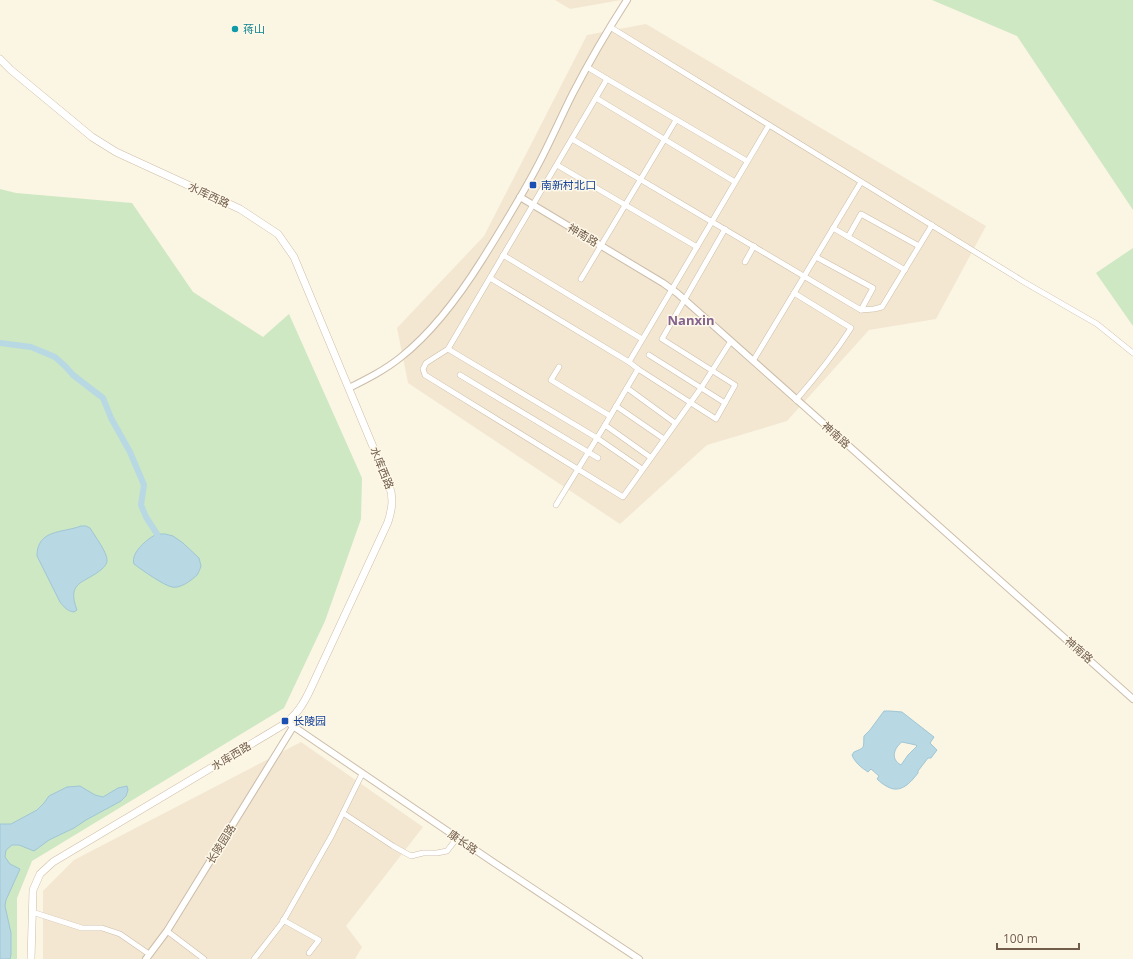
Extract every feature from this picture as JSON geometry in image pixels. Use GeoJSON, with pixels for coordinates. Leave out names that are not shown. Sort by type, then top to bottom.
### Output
{"type":"FeatureCollection","features":[{"type":"Feature","properties":{"kind":"main road","name":"水库西路"},"geometry":{"type":"LineString","coordinates":[[0,59],[11,70],[92,137],[116,152],[240,209],[278,234],[294,257],[391,488],[393,503],[388,522],[305,701],[290,724],[53,862],[43,871],[36,881],[33,890],[31,959]]}},
{"type":"Feature","properties":{"kind":"street"},"geometry":{"type":"LineString","coordinates":[[349,388],[381,372],[414,346],[431,328],[467,283],[496,239],[520,197],[587,67],[627,0]]}},
{"type":"Feature","properties":{"kind":"street"},"geometry":{"type":"LineString","coordinates":[[610,27],[1024,282],[1097,324],[1133,353]]}},
{"type":"Feature","properties":{"kind":"street"},"geometry":{"type":"LineString","coordinates":[[587,67],[747,162]]}},
{"type":"Feature","properties":{"kind":"street"},"geometry":{"type":"LineString","coordinates":[[607,79],[448,349],[426,363],[424,369],[425,375],[623,497],[650,457],[713,371],[731,341]]}},
{"type":"Feature","properties":{"kind":"street"},"geometry":{"type":"LineString","coordinates":[[596,98],[735,182]]}},
{"type":"Feature","properties":{"kind":"street"},"geometry":{"type":"LineString","coordinates":[[581,279],[676,120]]}},
{"type":"Feature","properties":{"kind":"street"},"geometry":{"type":"LineString","coordinates":[[629,362],[769,125]]}},
{"type":"Feature","properties":{"kind":"street"},"geometry":{"type":"LineString","coordinates":[[572,139],[861,310],[882,307],[932,225]]}},
{"type":"Feature","properties":{"kind":"street"},"geometry":{"type":"LineString","coordinates":[[557,165],[697,247]]}},
{"type":"Feature","properties":{"kind":"street"},"geometry":{"type":"LineString","coordinates":[[753,361],[861,182]]}},
{"type":"Feature","properties":{"kind":"street","name":"神南路"},"geometry":{"type":"LineString","coordinates":[[520,197],[664,284],[684,300],[1133,699]]}},
{"type":"Feature","properties":{"kind":"street"},"geometry":{"type":"LineString","coordinates":[[848,237],[861,214],[920,246]]}},
{"type":"Feature","properties":{"kind":"street"},"geometry":{"type":"LineString","coordinates":[[833,228],[905,270]]}},
{"type":"Feature","properties":{"kind":"street"},"geometry":{"type":"LineString","coordinates":[[490,278],[629,362],[716,419],[735,385],[662,339],[725,229]]}},
{"type":"Feature","properties":{"kind":"street"},"geometry":{"type":"LineString","coordinates":[[745,262],[754,246]]}},
{"type":"Feature","properties":{"kind":"street"},"geometry":{"type":"LineString","coordinates":[[503,255],[642,339]]}},
{"type":"Feature","properties":{"kind":"street"},"geometry":{"type":"LineString","coordinates":[[816,257],[873,288],[861,310]]}},
{"type":"Feature","properties":{"kind":"street"},"geometry":{"type":"LineString","coordinates":[[794,293],[851,328],[823,368],[796,400]]}},
{"type":"Feature","properties":{"kind":"street"},"geometry":{"type":"LineString","coordinates":[[448,349],[598,438],[642,469]]}},
{"type":"Feature","properties":{"kind":"street"},"geometry":{"type":"LineString","coordinates":[[649,355],[725,403]]}},
{"type":"Feature","properties":{"kind":"street"},"geometry":{"type":"LineString","coordinates":[[559,367],[551,380],[610,416]]}},
{"type":"Feature","properties":{"kind":"street"},"geometry":{"type":"LineString","coordinates":[[556,505],[606,425],[638,369]]}},
{"type":"Feature","properties":{"kind":"street"},"geometry":{"type":"LineString","coordinates":[[460,376],[598,458]]}},
{"type":"Feature","properties":{"kind":"street"},"geometry":{"type":"LineString","coordinates":[[627,388],[675,423]]}},
{"type":"Feature","properties":{"kind":"street"},"geometry":{"type":"LineString","coordinates":[[616,406],[664,439]]}},
{"type":"Feature","properties":{"kind":"street"},"geometry":{"type":"LineString","coordinates":[[606,425],[650,457]]}},
{"type":"Feature","properties":{"kind":"street","name":"康长路"},"geometry":{"type":"LineString","coordinates":[[290,724],[457,838],[640,959]]}},
{"type":"Feature","properties":{"kind":"street","name":"长陵园路"},"geometry":{"type":"LineString","coordinates":[[147,956],[167,931],[290,724]]}},
{"type":"Feature","properties":{"kind":"street"},"geometry":{"type":"LineString","coordinates":[[262,959],[256,957],[283,920],[332,835],[362,774]]}},
{"type":"Feature","properties":{"kind":"street"},"geometry":{"type":"LineString","coordinates":[[343,812],[393,846],[411,856],[423,853],[447,851],[457,838]]}},
{"type":"Feature","properties":{"kind":"street"},"geometry":{"type":"LineString","coordinates":[[32,912],[82,928],[102,928],[120,934],[147,956]]}},
{"type":"Feature","properties":{"kind":"street"},"geometry":{"type":"LineString","coordinates":[[283,920],[320,940],[309,953]]}},
{"type":"Feature","properties":{"kind":"street"},"geometry":{"type":"LineString","coordinates":[[167,931],[204,959]]}},
{"type":"Feature","properties":{"kind":"shaded area"},"geometry":{"type":"Polygon","coordinates":[[[555,0],[621,0],[570,9],[555,0]]]}},
{"type":"Feature","properties":{"kind":"shaded area"},"geometry":{"type":"Polygon","coordinates":[[[646,24],[986,226],[936,319],[869,330],[787,421],[707,445],[620,524],[408,383],[397,328],[484,236],[587,35],[646,24]]]}},
{"type":"Feature","properties":{"kind":"shaded area"},"geometry":{"type":"Polygon","coordinates":[[[301,742],[423,827],[346,926],[362,947],[355,959],[43,959],[43,891],[74,860],[301,742]]]}},
{"type":"Feature","properties":{"kind":"green space"},"geometry":{"type":"Polygon","coordinates":[[[932,0],[1133,0],[1133,210],[1017,36],[932,0]]]}},
{"type":"Feature","properties":{"kind":"green space"},"geometry":{"type":"Polygon","coordinates":[[[0,189],[16,193],[132,203],[193,292],[263,337],[289,314],[362,478],[361,519],[325,621],[284,708],[32,861],[17,898],[17,959],[0,959],[0,189]]]}},
{"type":"Feature","properties":{"kind":"green space"},"geometry":{"type":"Polygon","coordinates":[[[1133,248],[1133,326],[1096,273],[1133,248]]]}},
{"type":"Feature","properties":{"kind":"water"},"geometry":{"type":"Polygon","coordinates":[[[81,526],[90,528],[103,549],[107,561],[102,569],[75,588],[74,601],[77,610],[74,612],[68,610],[60,602],[37,556],[38,547],[46,536],[59,531],[81,526]]]}},
{"type":"Feature","properties":{"kind":"water"},"geometry":{"type":"Polygon","coordinates":[[[157,534],[173,536],[199,558],[201,566],[197,575],[189,582],[179,587],[168,586],[134,564],[133,560],[137,551],[145,542],[157,534]]]}},
{"type":"Feature","properties":{"kind":"water"},"geometry":{"type":"Polygon","coordinates":[[[884,711],[902,712],[934,737],[930,743],[937,750],[931,758],[928,758],[909,783],[901,788],[893,789],[878,780],[877,779],[879,776],[871,769],[868,772],[861,767],[852,755],[854,752],[863,747],[864,736],[884,711]],[[902,742],[899,744],[894,754],[895,760],[901,765],[917,746],[902,742]]]}},
{"type":"Feature","properties":{"kind":"water"},"geometry":{"type":"Polygon","coordinates":[[[80,786],[95,795],[103,797],[118,788],[127,786],[128,790],[126,796],[121,801],[74,828],[49,840],[34,851],[19,845],[12,845],[6,850],[5,857],[10,864],[20,869],[6,900],[5,906],[11,933],[10,959],[0,959],[0,824],[11,824],[37,810],[49,796],[67,787],[80,786]]]}},
{"type":"Feature","properties":{"kind":"waterway"},"geometry":{"type":"LineString","coordinates":[[0,343],[31,347],[55,357],[73,375],[103,398],[111,418],[130,452],[144,485],[141,505],[146,517],[157,534]]}},
{"type":"Feature","properties":{"kind":"place","name":"蒋山"},"geometry":{"type":"Point","coordinates":[235,29]}},
{"type":"Feature","properties":{"kind":"place","name":"南新村北口"},"geometry":{"type":"Point","coordinates":[533,185]}},
{"type":"Feature","properties":{"kind":"place","name":"长陵园"},"geometry":{"type":"Point","coordinates":[285,721]}},
{"type":"Feature","properties":{"kind":"district","name":"Nanxin"},"geometry":{"type":"Point","coordinates":[691,320]}}]}
